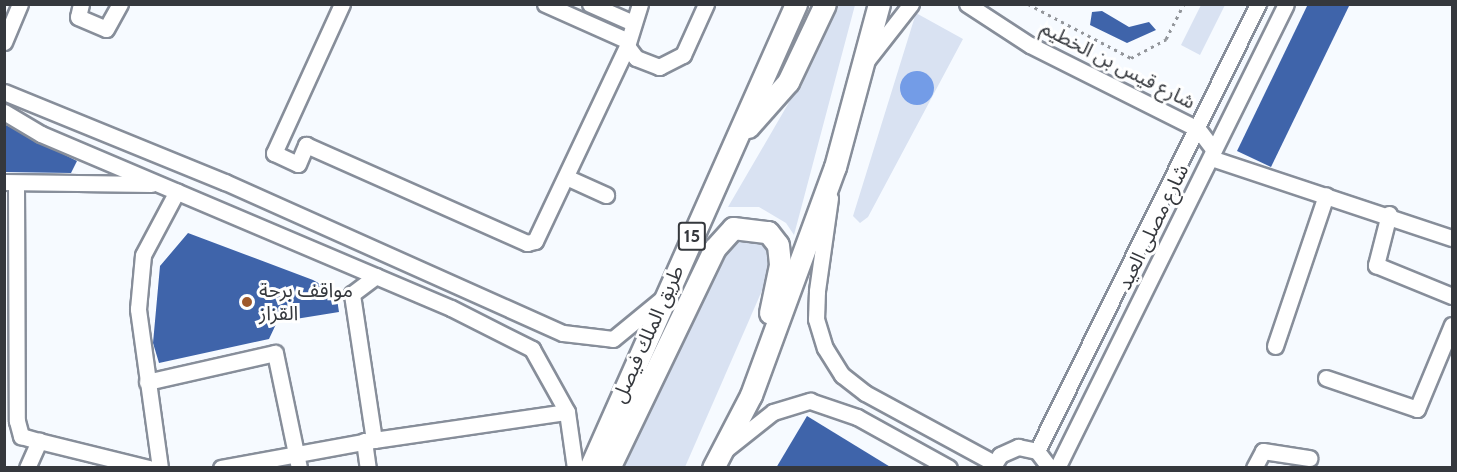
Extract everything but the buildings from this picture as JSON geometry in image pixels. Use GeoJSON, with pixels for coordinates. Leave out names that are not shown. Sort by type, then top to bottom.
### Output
{"type":"FeatureCollection","features":[{"type":"Feature","properties":{"kind":"highway","name":"طريق الملك فيصل"},"geometry":{"type":"LineString","coordinates":[[590,468],[796,4]]}},
{"type":"Feature","properties":{"kind":"highway"},"geometry":{"type":"LineString","coordinates":[[734,143],[788,82],[825,4]]}},
{"type":"Feature","properties":{"kind":"highway"},"geometry":{"type":"LineString","coordinates":[[863,53],[870,4]]}},
{"type":"Feature","properties":{"kind":"highway"},"geometry":{"type":"LineString","coordinates":[[718,460],[751,395],[835,167],[855,79],[879,4]]}},
{"type":"Feature","properties":{"kind":"highway"},"geometry":{"type":"LineString","coordinates":[[609,468],[715,249],[733,228],[748,227],[768,232],[778,245],[780,265],[751,395]]}},
{"type":"Feature","properties":{"kind":"street"},"geometry":{"type":"LineString","coordinates":[[4,42],[20,4]]}},
{"type":"Feature","properties":{"kind":"street"},"geometry":{"type":"LineString","coordinates":[[81,4],[78,17],[108,29],[120,4]]}},
{"type":"Feature","properties":{"kind":"street"},"geometry":{"type":"LineString","coordinates":[[342,4],[274,153],[298,164],[306,145],[527,243],[535,241],[566,177],[627,43],[631,22],[640,4]]}},
{"type":"Feature","properties":{"kind":"street"},"geometry":{"type":"LineString","coordinates":[[545,4],[627,43],[644,62],[672,64],[683,55],[706,4]]}},
{"type":"Feature","properties":{"kind":"street"},"geometry":{"type":"LineString","coordinates":[[590,4],[631,22]]}},
{"type":"Feature","properties":{"kind":"street"},"geometry":{"type":"LineString","coordinates":[[855,79],[911,4]]}},
{"type":"Feature","properties":{"kind":"street","name":"شارع قيس بن الخطيم"},"geometry":{"type":"LineString","coordinates":[[968,4],[1030,45],[1198,129],[1213,154]]}},
{"type":"Feature","properties":{"kind":"street","name":"شارع مصلى العيد"},"geometry":{"type":"LineString","coordinates":[[1036,451],[1198,129],[1258,4]]}},
{"type":"Feature","properties":{"kind":"street","name":"شارع مصلى العيد"},"geometry":{"type":"LineString","coordinates":[[1057,468],[1286,4]]}},
{"type":"Feature","properties":{"kind":"street"},"geometry":{"type":"LineString","coordinates":[[4,92],[225,182],[563,333],[613,339],[665,296]]}},
{"type":"Feature","properties":{"kind":"street"},"geometry":{"type":"LineString","coordinates":[[4,112],[41,134],[376,276],[532,349],[567,412],[575,468]]}},
{"type":"Feature","properties":{"kind":"street"},"geometry":{"type":"LineString","coordinates":[[1213,154],[1452,238]]}},
{"type":"Feature","properties":{"kind":"street"},"geometry":{"type":"LineString","coordinates":[[835,167],[817,291],[816,319],[825,348],[842,375],[865,393],[993,465],[1008,450],[1036,451],[1050,468]]}},
{"type":"Feature","properties":{"kind":"street"},"geometry":{"type":"LineString","coordinates":[[566,177],[606,195]]}},
{"type":"Feature","properties":{"kind":"street"},"geometry":{"type":"LineString","coordinates":[[149,468],[21,436],[17,421],[10,182],[160,184]]}},
{"type":"Feature","properties":{"kind":"street"},"geometry":{"type":"LineString","coordinates":[[160,468],[138,309],[143,255],[177,191]]}},
{"type":"Feature","properties":{"kind":"street"},"geometry":{"type":"LineString","coordinates":[[1275,346],[1326,195]]}},
{"type":"Feature","properties":{"kind":"street"},"geometry":{"type":"LineString","coordinates":[[1389,214],[1376,265],[1452,296]]}},
{"type":"Feature","properties":{"kind":"street"},"geometry":{"type":"LineString","coordinates":[[368,468],[369,440],[352,294],[376,276]]}},
{"type":"Feature","properties":{"kind":"street"},"geometry":{"type":"LineString","coordinates":[[1326,378],[1417,409],[1452,325]]}},
{"type":"Feature","properties":{"kind":"street"},"geometry":{"type":"LineString","coordinates":[[147,382],[275,353],[297,460]]}},
{"type":"Feature","properties":{"kind":"street"},"geometry":{"type":"LineString","coordinates":[[718,460],[773,412],[810,401],[857,417],[947,467]]}},
{"type":"Feature","properties":{"kind":"street"},"geometry":{"type":"LineString","coordinates":[[221,468],[297,460],[369,440],[567,412]]}},
{"type":"Feature","properties":{"kind":"street"},"geometry":{"type":"LineString","coordinates":[[27,468],[39,441]]}},
{"type":"Feature","properties":{"kind":"street"},"geometry":{"type":"LineString","coordinates":[[1254,468],[1263,451],[1309,458]]}},
{"type":"Feature","properties":{"kind":"path"},"geometry":{"type":"LineString","coordinates":[[1028,4],[1131,58],[1166,39],[1184,4]]}},
{"type":"Feature","properties":{"kind":"shaded area"},"geometry":{"type":"Polygon","coordinates":[[[832,5],[855,5],[794,235],[786,223],[759,207],[728,207],[788,104],[832,5]]]}},
{"type":"Feature","properties":{"kind":"shaded area"},"geometry":{"type":"Polygon","coordinates":[[[1201,5],[1225,5],[1200,55],[1181,45],[1201,5]]]}},
{"type":"Feature","properties":{"kind":"shaded area"},"geometry":{"type":"Polygon","coordinates":[[[916,13],[963,39],[868,217],[860,223],[853,216],[916,13]],[[914,71],[909,74],[912,104],[918,105],[934,86],[929,76],[914,71]]]}},
{"type":"Feature","properties":{"kind":"shaded area"},"geometry":{"type":"Polygon","coordinates":[[[746,235],[762,241],[770,259],[767,279],[685,467],[621,468],[727,244],[746,235]]]}},
{"type":"Feature","properties":{"kind":"water"},"geometry":{"type":"Polygon","coordinates":[[[917,71],[929,76],[934,88],[929,100],[917,105],[905,100],[900,88],[905,76],[917,71]]]}},
{"type":"Feature","properties":{"kind":"place","name":"مواقف برحة القزاز"},"geometry":{"type":"Point","coordinates":[247,302]}}]}
